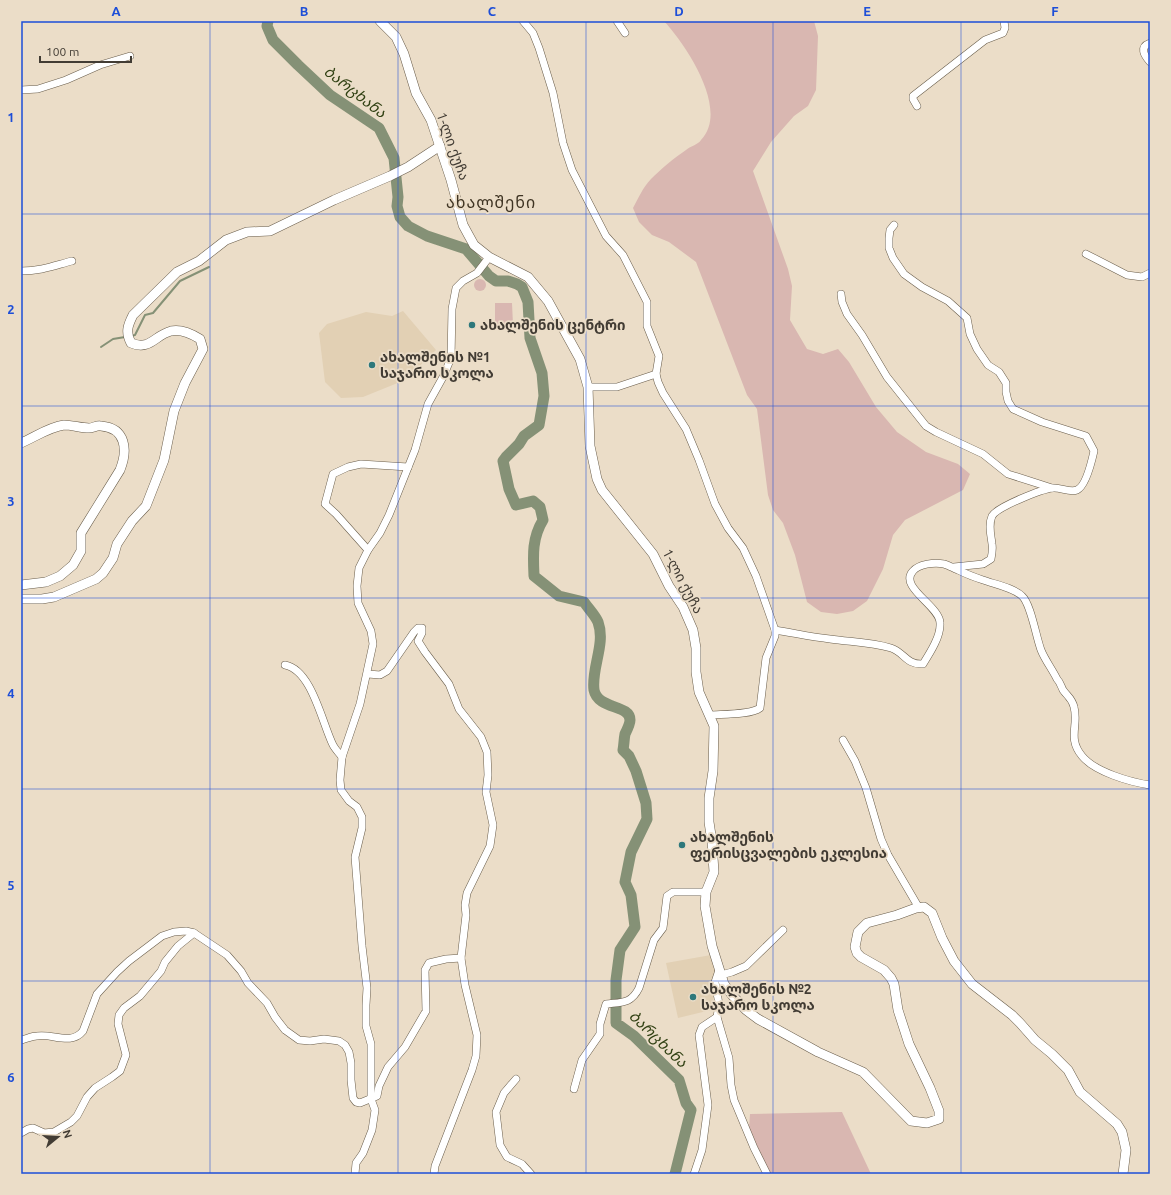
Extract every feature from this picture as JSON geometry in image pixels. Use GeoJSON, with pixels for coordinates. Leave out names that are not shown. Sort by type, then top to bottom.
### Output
{"type":"FeatureCollection","features":[{"type":"Feature","properties":{"kind":"street","name":"1-ლი ქუჩა"},"geometry":{"type":"LineString","coordinates":[[380,21],[396,37],[404,54],[416,93],[431,120],[440,146],[463,225],[474,245],[488,258],[528,277],[548,301],[580,359],[588,387],[590,446],[597,479],[602,490],[653,554],[669,586],[683,607],[693,630],[696,648],[696,672],[699,692],[714,726],[709,816],[714,872],[706,892],[705,906],[712,946],[724,984],[732,996],[746,1010],[758,1019],[818,1052],[863,1072],[911,1121],[926,1123],[939,1119],[939,1111],[909,1044],[898,1010],[892,978],[884,970],[861,958],[854,947],[858,932],[867,923],[919,908]]}},
{"type":"Feature","properties":{"kind":"street"},"geometry":{"type":"LineString","coordinates":[[523,21],[533,33],[539,48],[553,93],[563,143],[572,170],[606,236],[623,255],[647,302],[647,326],[659,356],[656,374],[663,393],[686,430],[715,504],[728,528],[743,548],[756,576],[776,630],[766,658],[760,708],[756,711],[747,713],[710,715]]}},
{"type":"Feature","properties":{"kind":"street"},"geometry":{"type":"LineString","coordinates":[[617,21],[625,33]]}},
{"type":"Feature","properties":{"kind":"street"},"geometry":{"type":"LineString","coordinates":[[917,106],[913,99],[914,96],[985,40],[1003,33],[1005,28],[1004,21]]}},
{"type":"Feature","properties":{"kind":"street"},"geometry":{"type":"LineString","coordinates":[[1150,43],[1144,47],[1143,55],[1150,62]]}},
{"type":"Feature","properties":{"kind":"street"},"geometry":{"type":"LineString","coordinates":[[21,90],[38,89],[100,65],[130,56]]}},
{"type":"Feature","properties":{"kind":"street"},"geometry":{"type":"LineString","coordinates":[[21,599],[42,599],[54,597],[96,579],[103,573],[113,558],[117,544],[132,521],[146,506],[164,460],[174,411],[203,349],[200,339],[186,332],[172,331],[161,335],[148,345],[136,345],[131,343],[127,332],[128,324],[133,315],[177,272],[199,261],[226,240],[247,232],[270,231],[334,200],[408,168],[440,146]]}},
{"type":"Feature","properties":{"kind":"street"},"geometry":{"type":"LineString","coordinates":[[841,294],[842,302],[847,314],[862,335],[887,377],[926,426],[983,454],[1008,474],[1052,488],[1061,488],[1071,491],[1077,490],[1084,484],[1094,451],[1086,436],[1042,422],[1012,409],[1008,401],[1006,383],[999,372],[988,365],[977,349],[970,334],[967,318],[948,301],[922,287],[904,274],[893,258],[889,248],[888,238],[890,230],[894,225]]}},
{"type":"Feature","properties":{"kind":"street"},"geometry":{"type":"LineString","coordinates":[[1086,254],[1127,275],[1142,277],[1150,273]]}},
{"type":"Feature","properties":{"kind":"street"},"geometry":{"type":"LineString","coordinates":[[355,1174],[356,1163],[363,1153],[372,1130],[375,1110],[371,1099],[371,1044],[366,1026],[367,988],[355,857],[362,828],[362,817],[357,807],[341,790],[340,780],[342,757],[360,704],[368,674],[373,644],[371,632],[358,603],[357,586],[360,568],[368,550],[380,533],[386,520],[415,450],[428,404],[443,377],[451,358],[452,304],[456,288],[463,281],[477,273],[488,258]]}},
{"type":"Feature","properties":{"kind":"street"},"geometry":{"type":"LineString","coordinates":[[21,271],[45,270],[55,265],[72,261]]}},
{"type":"Feature","properties":{"kind":"street"},"geometry":{"type":"LineString","coordinates":[[588,387],[617,387],[656,374]]}},
{"type":"Feature","properties":{"kind":"street"},"geometry":{"type":"LineString","coordinates":[[21,443],[50,429],[65,425],[90,428],[99,425],[115,429],[121,437],[124,443],[124,459],[120,470],[81,533],[81,551],[73,565],[60,576],[46,582],[21,585]]}},
{"type":"Feature","properties":{"kind":"street"},"geometry":{"type":"LineString","coordinates":[[368,550],[326,504],[333,474],[348,467],[361,464],[408,467]]}},
{"type":"Feature","properties":{"kind":"street"},"geometry":{"type":"LineString","coordinates":[[952,567],[983,564],[991,559],[992,545],[990,530],[992,516],[1002,507],[1052,488]]}},
{"type":"Feature","properties":{"kind":"street"},"geometry":{"type":"LineString","coordinates":[[776,630],[874,644],[894,649],[908,661],[916,664],[923,664],[932,650],[940,622],[938,614],[910,584],[912,572],[918,567],[932,563],[944,564],[981,580],[1016,592],[1023,596],[1033,622],[1041,650],[1063,690],[1071,699],[1075,708],[1073,735],[1080,754],[1088,763],[1111,774],[1138,783],[1150,785]]}},
{"type":"Feature","properties":{"kind":"street"},"geometry":{"type":"LineString","coordinates":[[368,674],[380,675],[387,671],[414,632],[418,628],[422,628],[422,634],[418,641],[448,684],[459,709],[480,737],[487,752],[488,774],[486,792],[493,831],[490,846],[467,893],[461,958],[465,984],[477,1035],[476,1056],[435,1166],[434,1174]]}},
{"type":"Feature","properties":{"kind":"street"},"geometry":{"type":"LineString","coordinates":[[286,665],[292,666],[309,686],[316,698],[333,746],[342,757]]}},
{"type":"Feature","properties":{"kind":"street"},"geometry":{"type":"LineString","coordinates":[[843,740],[855,761],[866,788],[881,839],[919,908],[924,907],[932,913],[942,938],[954,961],[972,984],[1016,1019],[1035,1040],[1068,1070],[1080,1092],[1117,1124],[1122,1132],[1126,1150],[1123,1174]]}},
{"type":"Feature","properties":{"kind":"street"},"geometry":{"type":"LineString","coordinates":[[574,1089],[582,1060],[600,1034],[600,1024],[606,1004],[628,1001],[636,995],[654,940],[663,928],[667,896],[673,892],[706,892]]}},
{"type":"Feature","properties":{"kind":"street"},"geometry":{"type":"LineString","coordinates":[[767,1174],[754,1148],[734,1100],[729,1058],[717,1018],[719,1004],[715,982],[720,973],[732,972],[746,966],[783,930]]}},
{"type":"Feature","properties":{"kind":"street"},"geometry":{"type":"LineString","coordinates":[[21,1040],[37,1036],[75,1038],[83,1031],[97,994],[117,972],[162,936],[174,932],[186,931],[194,933],[227,955],[241,971],[248,983],[267,1003],[285,1030],[299,1040],[310,1041],[324,1039],[339,1041],[345,1045],[349,1052],[351,1063],[351,1080],[354,1098],[356,1102],[360,1102],[376,1096],[388,1067],[405,1047],[426,1011],[425,970],[429,963],[440,960],[461,958]]}},
{"type":"Feature","properties":{"kind":"street"},"geometry":{"type":"LineString","coordinates":[[21,1133],[33,1128],[44,1133],[54,1132],[71,1122],[77,1116],[87,1097],[95,1088],[112,1078],[120,1071],[126,1055],[118,1024],[119,1014],[124,1008],[140,996],[161,971],[165,962],[178,946],[194,933]]}},
{"type":"Feature","properties":{"kind":"street"},"geometry":{"type":"LineString","coordinates":[[694,1174],[702,1150],[708,1105],[699,1035],[702,1027],[717,1018]]}},
{"type":"Feature","properties":{"kind":"street"},"geometry":{"type":"LineString","coordinates":[[516,1079],[504,1093],[496,1112],[500,1145],[507,1157],[522,1164],[531,1174]]}},
{"type":"Feature","properties":{"kind":"shaded area"},"geometry":{"type":"Polygon","coordinates":[[[664,21],[814,21],[818,36],[816,90],[808,106],[794,116],[771,142],[753,171],[788,269],[792,286],[790,320],[807,349],[823,354],[838,349],[849,362],[876,407],[897,432],[926,452],[958,464],[970,474],[963,490],[905,520],[893,535],[883,569],[867,601],[853,611],[837,614],[821,612],[807,602],[795,555],[783,523],[773,510],[768,495],[757,409],[747,395],[696,262],[669,242],[652,235],[639,222],[633,208],[648,182],[677,156],[700,142],[709,127],[711,112],[708,95],[702,78],[683,46],[664,21]]]}},
{"type":"Feature","properties":{"kind":"shaded area"},"geometry":{"type":"Polygon","coordinates":[[[478,279],[482,279],[486,285],[482,291],[478,291],[474,287],[474,283],[478,279]]]}},
{"type":"Feature","properties":{"kind":"shaded area"},"geometry":{"type":"Polygon","coordinates":[[[495,303],[512,303],[513,325],[495,325],[495,303]]]}},
{"type":"Feature","properties":{"kind":"shaded area","name":"ახალშენის №1 საჯარო სკოლა"},"geometry":{"type":"Polygon","coordinates":[[[403,311],[436,350],[405,380],[363,397],[341,398],[325,382],[319,333],[327,324],[366,312],[392,316],[403,311]]]}},
{"type":"Feature","properties":{"kind":"shaded area","name":"ახალშენის №2 საჯარო სკოლა"},"geometry":{"type":"Polygon","coordinates":[[[711,955],[715,974],[711,984],[715,1009],[678,1018],[666,963],[711,955]]]}},
{"type":"Feature","properties":{"kind":"shaded area"},"geometry":{"type":"Polygon","coordinates":[[[842,1112],[871,1174],[769,1174],[749,1128],[750,1114],[842,1112]]]}},
{"type":"Feature","properties":{"kind":"waterway","name":"ბარცხანა"},"geometry":{"type":"LineString","coordinates":[[268,21],[267,26],[273,40],[298,65],[330,95],[379,128],[394,158],[398,197],[397,206],[400,217],[408,226],[427,236],[466,249],[489,276],[496,281],[508,281],[522,287],[528,302],[530,338],[542,373],[544,396],[539,425],[524,436],[519,444],[503,461],[509,489],[516,505],[533,501],[540,507],[543,520],[535,540],[534,576],[559,596],[584,602],[595,617],[600,630],[600,639],[594,673],[594,690],[601,701],[625,711],[629,715],[630,720],[625,734],[623,750],[629,756],[636,771],[646,803],[647,819],[631,852],[625,882],[631,895],[635,927],[620,950],[616,980],[616,1023],[634,1036],[679,1080],[686,1103],[691,1110],[675,1174]]}},
{"type":"Feature","properties":{"kind":"waterway"},"geometry":{"type":"LineString","coordinates":[[131,336],[135,335],[145,315],[153,313],[180,281],[209,267]]}},
{"type":"Feature","properties":{"kind":"waterway"},"geometry":{"type":"LineString","coordinates":[[101,347],[113,339],[125,337]]}},
{"type":"Feature","properties":{"kind":"place","name":"ახალშენის ცენტრი"},"geometry":{"type":"Point","coordinates":[472,325]}},
{"type":"Feature","properties":{"kind":"place","name":"ახალშენის №1 საჯარო სკოლა"},"geometry":{"type":"Point","coordinates":[372,365]}},
{"type":"Feature","properties":{"kind":"place","name":"ახალშენის ფერისცვალების ეკლესია"},"geometry":{"type":"Point","coordinates":[682,845]}},
{"type":"Feature","properties":{"kind":"place","name":"ახალშენის №2 საჯარო სკოლა"},"geometry":{"type":"Point","coordinates":[693,997]}},
{"type":"Feature","properties":{"kind":"district","name":"ახალშენი"},"geometry":{"type":"Point","coordinates":[491,202]}}]}
